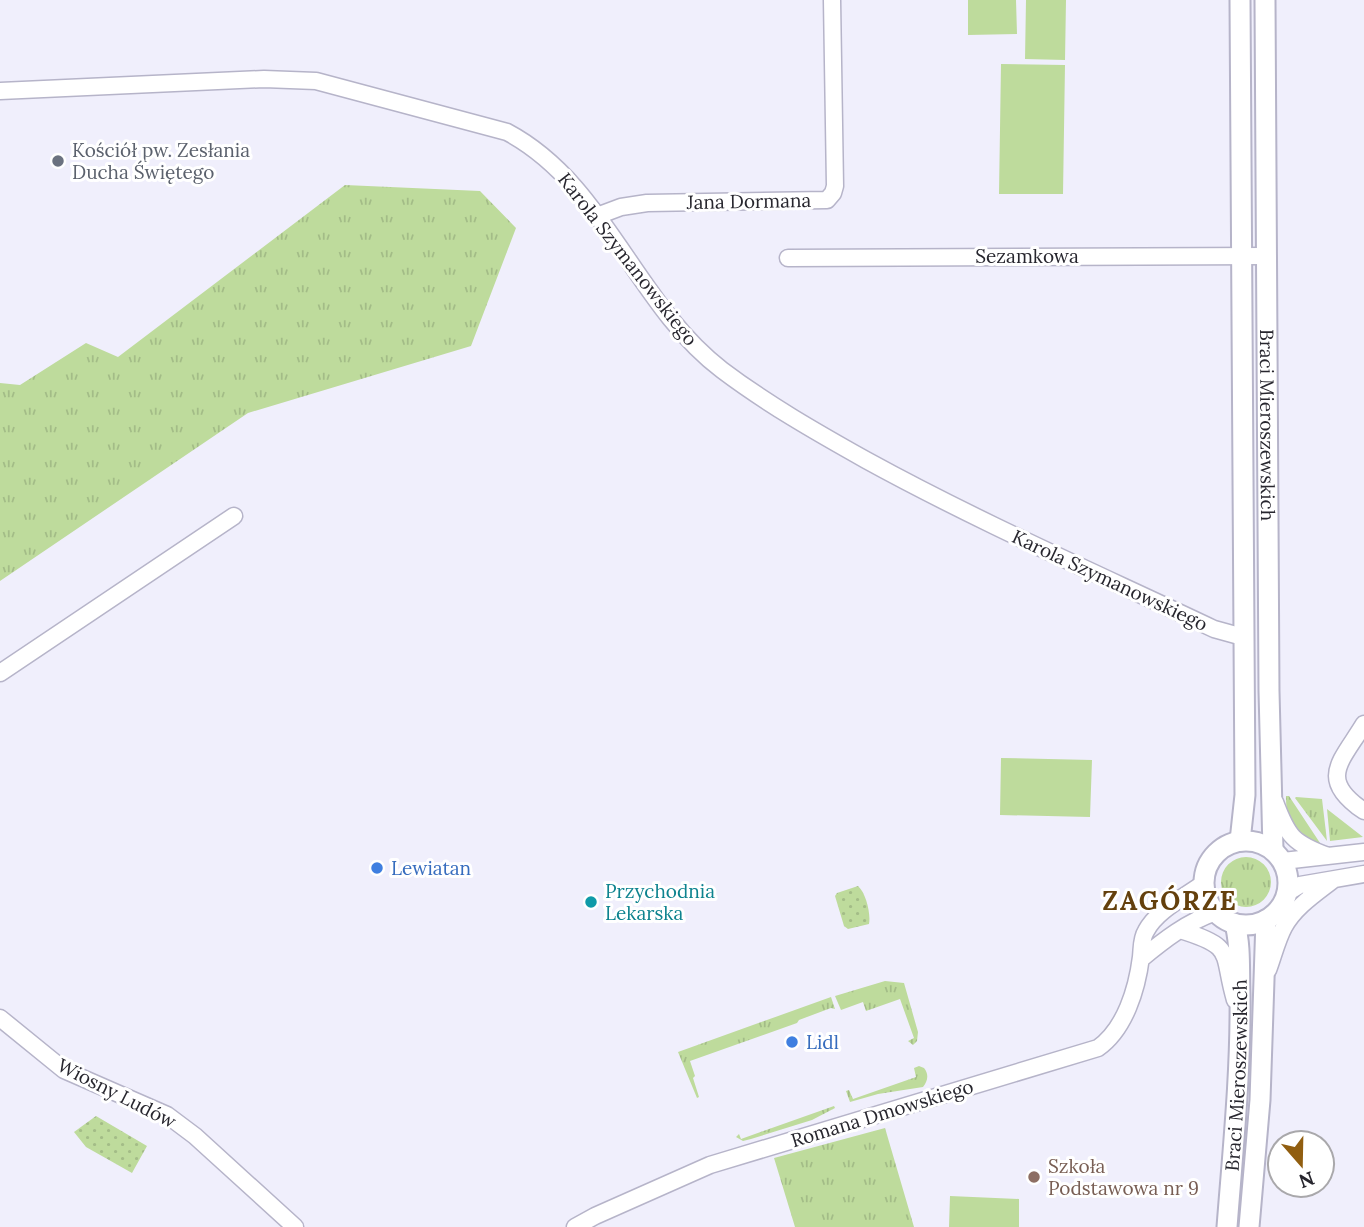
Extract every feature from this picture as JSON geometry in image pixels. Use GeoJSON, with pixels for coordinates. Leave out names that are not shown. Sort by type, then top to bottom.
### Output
{"type":"FeatureCollection","features":[{"type":"Feature","properties":{"kind":"main road","name":"Braci Mieroszewskich"},"geometry":{"type":"LineString","coordinates":[[1240,0],[1245,795],[1240,841]]}},
{"type":"Feature","properties":{"kind":"main road","name":"Braci Mieroszewskich"},"geometry":{"type":"LineString","coordinates":[[1265,0],[1269,691],[1271,790],[1278,856]]}},
{"type":"Feature","properties":{"kind":"main road"},"geometry":{"type":"LineString","coordinates":[[1269,583],[1262,611],[1243,637],[1252,645],[1269,691]]}},
{"type":"Feature","properties":{"kind":"main road"},"geometry":{"type":"LineString","coordinates":[[1240,841],[1257,842],[1278,856],[1288,877],[1287,893],[1283,904],[1266,920],[1256,924],[1235,924],[1216,912],[1207,899],[1204,883],[1206,871],[1219,851],[1240,841]]}},
{"type":"Feature","properties":{"kind":"main road","name":"Braci Mieroszewskich"},"geometry":{"type":"LineString","coordinates":[[1249,1227],[1260,1110],[1266,920]]}},
{"type":"Feature","properties":{"kind":"main road","name":"Braci Mieroszewskich"},"geometry":{"type":"LineString","coordinates":[[1227,1227],[1237,1101],[1240,1016],[1239,937],[1235,924]]}},
{"type":"Feature","properties":{"kind":"street","name":"Jana Dormana"},"geometry":{"type":"LineString","coordinates":[[597,216],[621,207],[647,203],[827,200],[835,186],[832,0]]}},
{"type":"Feature","properties":{"kind":"street","name":"Karola Szymanowskiego"},"geometry":{"type":"LineString","coordinates":[[0,91],[264,79],[316,81],[507,132],[528,143],[563,172],[647,288],[698,350],[721,370],[805,426],[922,491],[1214,629],[1243,637]]}},
{"type":"Feature","properties":{"kind":"street","name":"Sezamkowa"},"geometry":{"type":"LineString","coordinates":[[788,258],[1242,254],[1266,256]]}},
{"type":"Feature","properties":{"kind":"street"},"geometry":{"type":"LineString","coordinates":[[0,673],[234,516]]}},
{"type":"Feature","properties":{"kind":"street"},"geometry":{"type":"LineString","coordinates":[[1364,724],[1341,760],[1335,775],[1338,787],[1364,811]]}},
{"type":"Feature","properties":{"kind":"street"},"geometry":{"type":"LineString","coordinates":[[1271,790],[1291,837],[1304,848],[1328,856]]}},
{"type":"Feature","properties":{"kind":"street"},"geometry":{"type":"LineString","coordinates":[[1278,856],[1328,856],[1364,852]]}},
{"type":"Feature","properties":{"kind":"street"},"geometry":{"type":"LineString","coordinates":[[1287,893],[1300,885],[1364,874]]}},
{"type":"Feature","properties":{"kind":"street"},"geometry":{"type":"LineString","coordinates":[[1264,983],[1282,929],[1305,901],[1333,880]]}},
{"type":"Feature","properties":{"kind":"street","name":"Romana Dmowskiego"},"geometry":{"type":"LineString","coordinates":[[575,1227],[710,1165],[1098,1048],[1115,1034],[1121,1024],[1141,959],[1143,937],[1152,921],[1204,883]]}},
{"type":"Feature","properties":{"kind":"street"},"geometry":{"type":"LineString","coordinates":[[1141,959],[1170,936],[1201,917],[1216,912]]}},
{"type":"Feature","properties":{"kind":"street"},"geometry":{"type":"LineString","coordinates":[[1180,930],[1206,937],[1223,951],[1240,1016]]}},
{"type":"Feature","properties":{"kind":"street","name":"Wiosny Ludów"},"geometry":{"type":"LineString","coordinates":[[0,1018],[64,1070],[167,1115],[195,1136],[295,1227]]}},
{"type":"Feature","properties":{"kind":"green space"},"geometry":{"type":"Polygon","coordinates":[[[968,0],[1016,0],[1017,34],[968,35],[968,0]]]}},
{"type":"Feature","properties":{"kind":"green space"},"geometry":{"type":"Polygon","coordinates":[[[1026,0],[1066,0],[1065,60],[1025,59],[1026,0]]]}},
{"type":"Feature","properties":{"kind":"green space"},"geometry":{"type":"Polygon","coordinates":[[[1001,64],[1065,65],[1063,194],[999,194],[1001,64]]]}},
{"type":"Feature","properties":{"kind":"green space"},"geometry":{"type":"Polygon","coordinates":[[[345,185],[480,191],[516,228],[471,346],[248,413],[0,581],[0,383],[20,385],[86,343],[118,357],[345,185]]]}},
{"type":"Feature","properties":{"kind":"green space"},"geometry":{"type":"Polygon","coordinates":[[[1001,758],[1092,760],[1090,817],[1000,815],[1001,758]]]}},
{"type":"Feature","properties":{"kind":"green space"},"geometry":{"type":"Polygon","coordinates":[[[1286,796],[1289,796],[1322,846],[1299,833],[1290,823],[1286,796]]]}},
{"type":"Feature","properties":{"kind":"green space"},"geometry":{"type":"Polygon","coordinates":[[[1295,798],[1322,799],[1327,841],[1295,798]]]}},
{"type":"Feature","properties":{"kind":"green space"},"geometry":{"type":"Polygon","coordinates":[[[1327,809],[1363,837],[1330,841],[1327,809]]]}},
{"type":"Feature","properties":{"kind":"green space"},"geometry":{"type":"Polygon","coordinates":[[[1246,857],[1264,864],[1271,882],[1264,900],[1246,907],[1228,900],[1221,882],[1228,864],[1246,857]]]}},
{"type":"Feature","properties":{"kind":"green space"},"geometry":{"type":"Polygon","coordinates":[[[858,886],[867,904],[869,924],[848,929],[844,926],[835,896],[858,886]]]}},
{"type":"Feature","properties":{"kind":"green space"},"geometry":{"type":"Polygon","coordinates":[[[885,981],[904,983],[918,1032],[917,1041],[913,1045],[908,1041],[914,1038],[900,999],[866,1011],[863,1002],[841,1010],[835,996],[885,981]]]}},
{"type":"Feature","properties":{"kind":"green space"},"geometry":{"type":"Polygon","coordinates":[[[831,997],[835,1009],[831,1008],[690,1061],[699,1097],[697,1098],[678,1052],[831,997]]]}},
{"type":"Feature","properties":{"kind":"green space"},"geometry":{"type":"Polygon","coordinates":[[[914,1068],[924,1068],[927,1075],[923,1087],[878,1094],[850,1102],[846,1091],[849,1090],[853,1099],[916,1077],[914,1068]]]}},
{"type":"Feature","properties":{"kind":"green space"},"geometry":{"type":"Polygon","coordinates":[[[834,1106],[835,1108],[812,1120],[743,1141],[736,1137],[739,1134],[741,1139],[834,1106]]]}},
{"type":"Feature","properties":{"kind":"green space"},"geometry":{"type":"Polygon","coordinates":[[[96,1116],[147,1146],[132,1173],[86,1147],[74,1132],[96,1116]]]}},
{"type":"Feature","properties":{"kind":"green space"},"geometry":{"type":"Polygon","coordinates":[[[885,1128],[914,1227],[795,1227],[774,1158],[885,1128]]]}},
{"type":"Feature","properties":{"kind":"green space"},"geometry":{"type":"Polygon","coordinates":[[[950,1196],[1019,1199],[1019,1227],[949,1227],[950,1196]]]}},
{"type":"Feature","properties":{"kind":"place","name":"Kościół pw. Zesłania Ducha Świętego"},"geometry":{"type":"Point","coordinates":[58,161]}},
{"type":"Feature","properties":{"kind":"place","name":"Lewiatan"},"geometry":{"type":"Point","coordinates":[377,868]}},
{"type":"Feature","properties":{"kind":"place","name":"Przychodnia Lekarska"},"geometry":{"type":"Point","coordinates":[591,902]}},
{"type":"Feature","properties":{"kind":"place","name":"Lidl"},"geometry":{"type":"Point","coordinates":[792,1042]}},
{"type":"Feature","properties":{"kind":"place","name":"Szkoła Podstawowa nr 9"},"geometry":{"type":"Point","coordinates":[1034,1177]}},
{"type":"Feature","properties":{"kind":"district","name":"ZAGÓRZE"},"geometry":{"type":"Point","coordinates":[1170,900]}}]}
